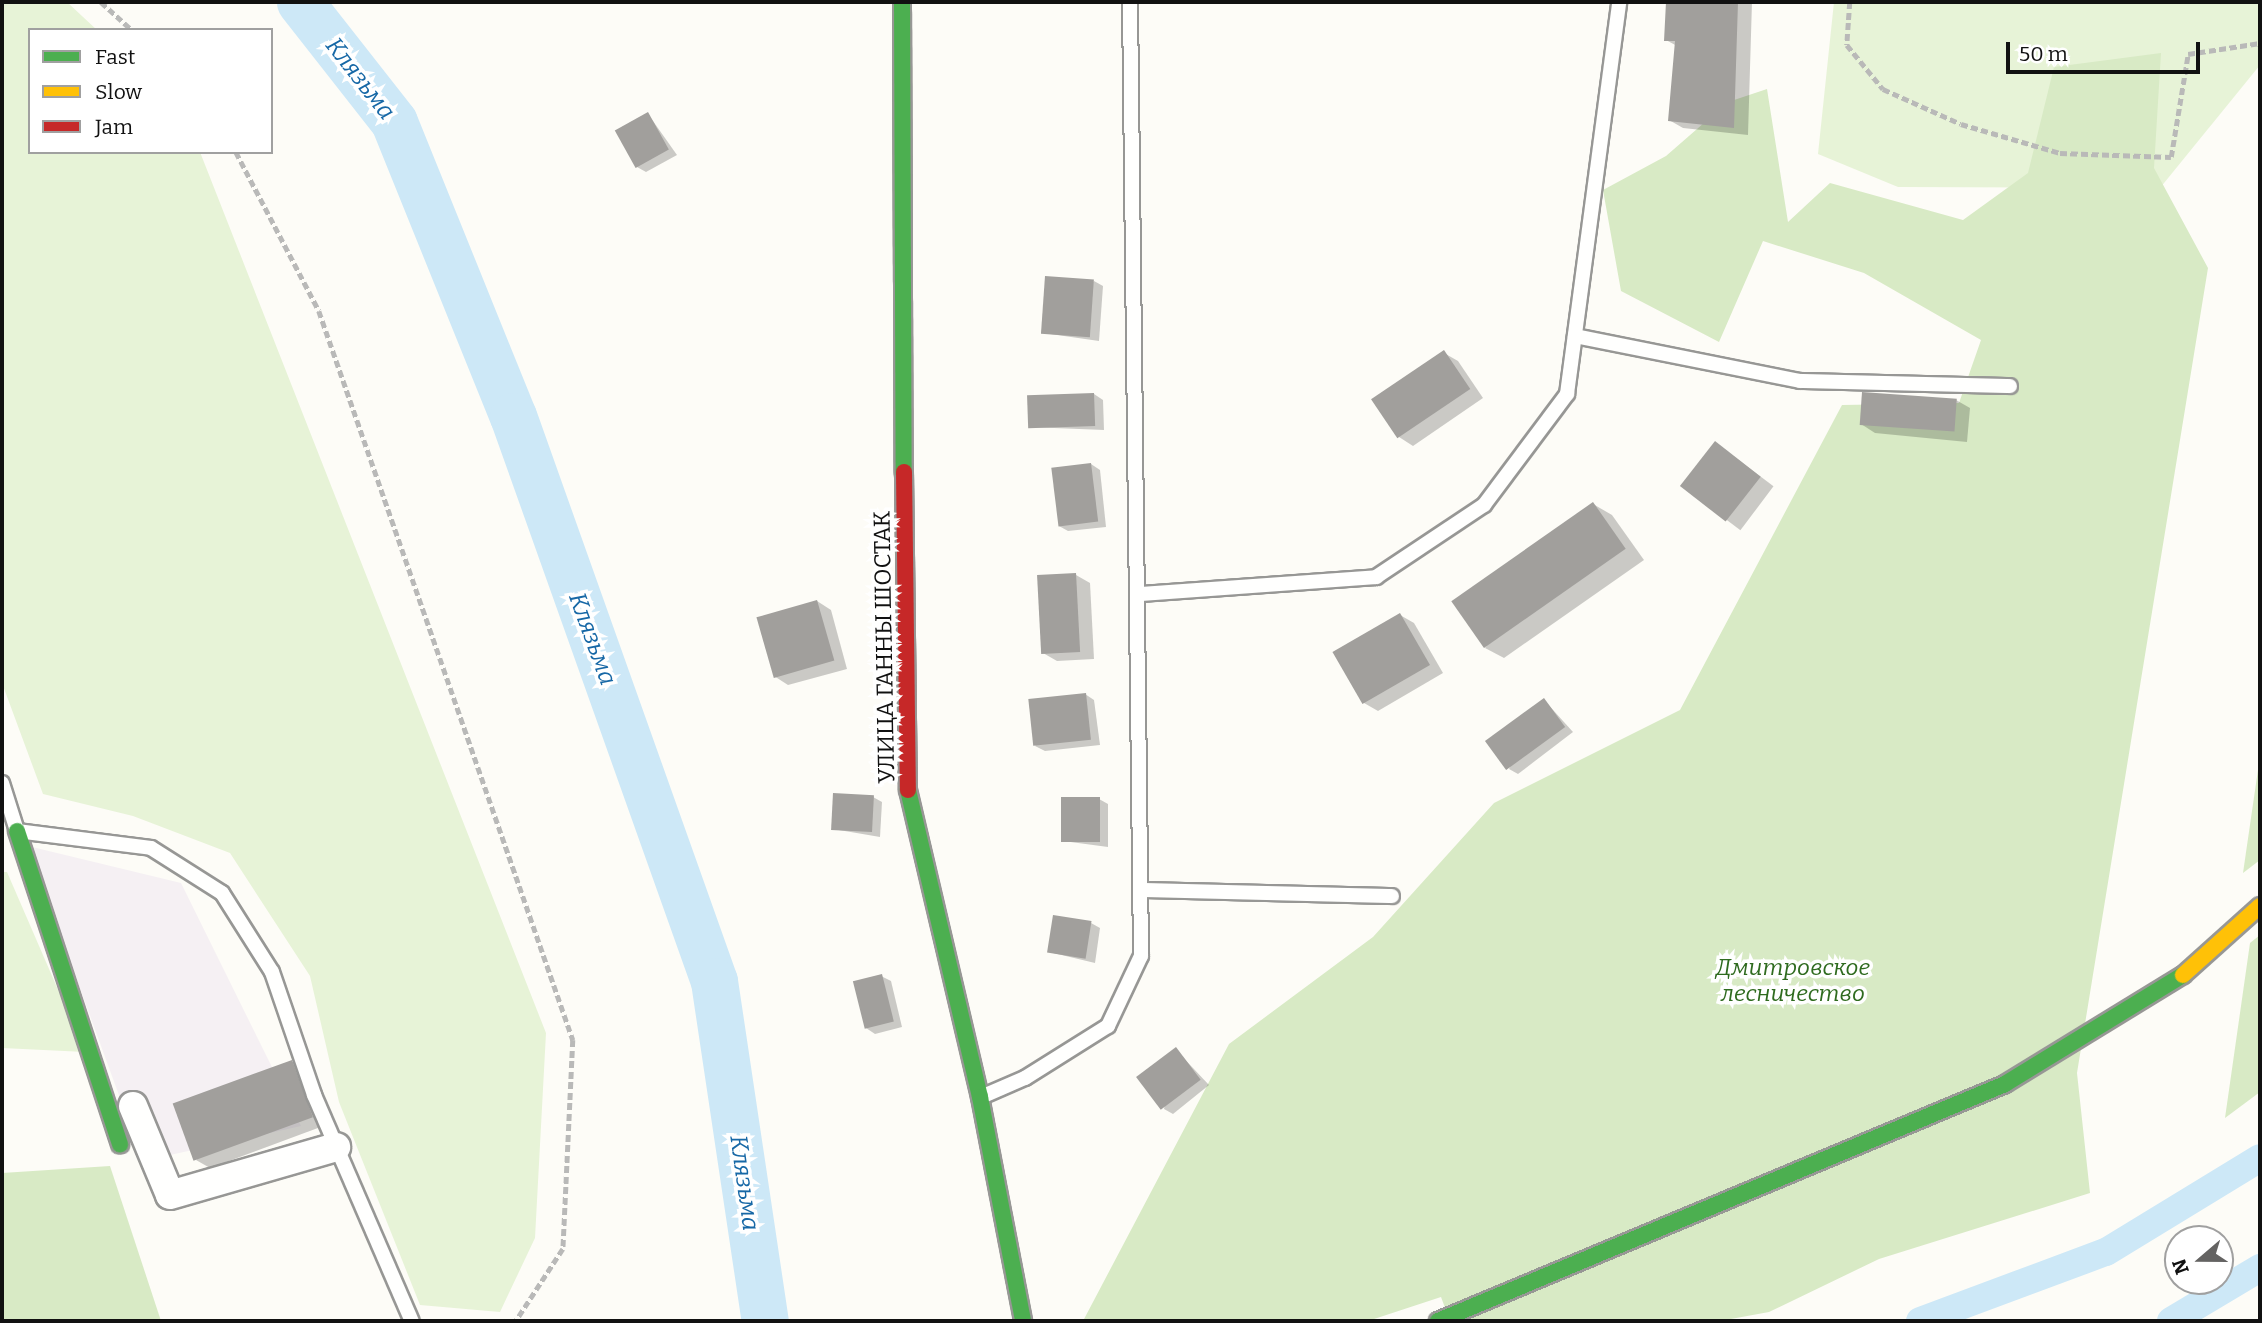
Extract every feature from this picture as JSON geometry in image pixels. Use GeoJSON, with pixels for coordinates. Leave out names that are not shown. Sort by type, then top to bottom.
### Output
{"type":"FeatureCollection","features":[{"type":"Feature","properties":{"kind":"main road","name":"УЛИЦА ГАННЫ ШОСТАК"},"geometry":{"type":"LineString","coordinates":[[902,2],[905,783],[980,1097],[1023,1321]]}},
{"type":"Feature","properties":{"kind":"main road"},"geometry":{"type":"LineString","coordinates":[[9,831],[120,1145]]}},
{"type":"Feature","properties":{"kind":"main road"},"geometry":{"type":"LineString","coordinates":[[1438,1321],[2005,1084],[2174,983],[2260,906]]}},
{"type":"Feature","properties":{"kind":"street"},"geometry":{"type":"LineString","coordinates":[[133,1106],[170,1195],[336,1147]]}},
{"type":"Feature","properties":{"kind":"lane"},"geometry":{"type":"LineString","coordinates":[[980,1097],[1025,1079],[1108,1026],[1141,956],[1141,594],[1130,2]]}},
{"type":"Feature","properties":{"kind":"lane"},"geometry":{"type":"LineString","coordinates":[[1141,594],[1376,577],[1484,505],[1567,394],[1619,2]]}},
{"type":"Feature","properties":{"kind":"lane"},"geometry":{"type":"LineString","coordinates":[[1575,336],[1800,381],[2010,386]]}},
{"type":"Feature","properties":{"kind":"lane"},"geometry":{"type":"LineString","coordinates":[[2,783],[9,831],[150,848],[222,893],[272,972],[336,1147],[412,1321]]}},
{"type":"Feature","properties":{"kind":"lane"},"geometry":{"type":"LineString","coordinates":[[1141,890],[1392,895]]}},
{"type":"Feature","properties":{"kind":"path"},"geometry":{"type":"LineString","coordinates":[[101,2],[130,28]]}},
{"type":"Feature","properties":{"kind":"path"},"geometry":{"type":"LineString","coordinates":[[1850,2],[1847,46],[1883,89],[1961,124],[2060,153],[2171,157],[2188,54],[2260,43]]}},
{"type":"Feature","properties":{"kind":"path"},"geometry":{"type":"LineString","coordinates":[[237,154],[319,312],[573,1040],[563,1248],[516,1321]]}},
{"type":"Feature","properties":{"kind":"shaded area"},"geometry":{"type":"Polygon","coordinates":[[[28,846],[181,883],[301,1126],[143,1161],[28,846]]]}},
{"type":"Feature","properties":{"kind":"green space"},"geometry":{"type":"Polygon","coordinates":[[[2,2],[67,2],[95,28],[28,28],[28,154],[201,154],[546,1033],[535,1238],[500,1312],[420,1305],[339,1102],[310,976],[230,853],[133,816],[43,794],[2,683],[2,2]]]}},
{"type":"Feature","properties":{"kind":"green space"},"geometry":{"type":"Polygon","coordinates":[[[1834,2],[2260,2],[2260,65],[2160,188],[1898,187],[1818,154],[1834,2]]]}},
{"type":"Feature","properties":{"kind":"green space","name":"Дмитровское лесничество"},"geometry":{"type":"Polygon","coordinates":[[[2161,53],[2154,168],[2208,268],[2077,1073],[2090,1193],[1879,1259],[1769,1312],[1720,1321],[1450,1321],[1441,1297],[1368,1321],[1083,1321],[1229,1044],[1373,937],[1494,803],[1680,710],[1842,405],[1959,403],[1981,340],[1864,273],[1763,241],[1719,342],[1621,291],[1603,190],[1666,156],[1728,102],[1767,89],[1788,222],[1830,183],[1963,220],[2028,173],[2054,67],[2161,53]]]}},
{"type":"Feature","properties":{"kind":"green space"},"geometry":{"type":"Polygon","coordinates":[[[2260,756],[2260,860],[2243,873],[2260,756]]]}},
{"type":"Feature","properties":{"kind":"green space"},"geometry":{"type":"Polygon","coordinates":[[[2,872],[7,872],[85,1052],[2,1048],[2,872]]]}},
{"type":"Feature","properties":{"kind":"green space"},"geometry":{"type":"Polygon","coordinates":[[[2260,935],[2260,1092],[2225,1118],[2250,943],[2260,935]]]}},
{"type":"Feature","properties":{"kind":"green space"},"geometry":{"type":"Polygon","coordinates":[[[110,1166],[161,1321],[2,1321],[2,1173],[110,1166]]]}},
{"type":"Feature","properties":{"kind":"building"},"geometry":{"type":"Polygon","coordinates":[[[1666,2],[1738,2],[1734,128],[1668,121],[1675,41],[1664,41],[1666,2]]]}},
{"type":"Feature","properties":{"kind":"building"},"geometry":{"type":"Polygon","coordinates":[[[648,112],[669,150],[636,168],[615,130],[648,112]]]}},
{"type":"Feature","properties":{"kind":"building"},"geometry":{"type":"Polygon","coordinates":[[[1045,276],[1094,279],[1090,337],[1041,334],[1045,276]]]}},
{"type":"Feature","properties":{"kind":"building"},"geometry":{"type":"Polygon","coordinates":[[[1444,350],[1470,389],[1397,438],[1371,399],[1444,350]]]}},
{"type":"Feature","properties":{"kind":"building"},"geometry":{"type":"Polygon","coordinates":[[[1862,392],[1957,399],[1954,432],[1860,425],[1862,392]]]}},
{"type":"Feature","properties":{"kind":"building"},"geometry":{"type":"Polygon","coordinates":[[[1094,393],[1095,426],[1028,428],[1027,395],[1094,393]]]}},
{"type":"Feature","properties":{"kind":"building"},"geometry":{"type":"Polygon","coordinates":[[[1715,441],[1761,477],[1726,522],[1680,486],[1715,441]]]}},
{"type":"Feature","properties":{"kind":"building"},"geometry":{"type":"Polygon","coordinates":[[[1091,463],[1098,522],[1058,526],[1051,468],[1091,463]]]}},
{"type":"Feature","properties":{"kind":"building"},"geometry":{"type":"Polygon","coordinates":[[[1593,502],[1626,549],[1484,648],[1451,601],[1593,502]]]}},
{"type":"Feature","properties":{"kind":"building"},"geometry":{"type":"Polygon","coordinates":[[[1076,573],[1080,652],[1041,654],[1037,575],[1076,573]]]}},
{"type":"Feature","properties":{"kind":"building"},"geometry":{"type":"Polygon","coordinates":[[[817,600],[834,661],[774,678],[756,617],[817,600]]]}},
{"type":"Feature","properties":{"kind":"building"},"geometry":{"type":"Polygon","coordinates":[[[1400,613],[1430,665],[1362,704],[1332,652],[1400,613]]]}},
{"type":"Feature","properties":{"kind":"building"},"geometry":{"type":"Polygon","coordinates":[[[1086,693],[1091,740],[1033,746],[1028,699],[1086,693]]]}},
{"type":"Feature","properties":{"kind":"building"},"geometry":{"type":"Polygon","coordinates":[[[1544,698],[1565,727],[1506,770],[1485,741],[1544,698]]]}},
{"type":"Feature","properties":{"kind":"building"},"geometry":{"type":"Polygon","coordinates":[[[833,793],[874,795],[872,832],[831,830],[833,793]]]}},
{"type":"Feature","properties":{"kind":"building"},"geometry":{"type":"Polygon","coordinates":[[[1061,797],[1100,797],[1100,842],[1061,842],[1061,797]]]}},
{"type":"Feature","properties":{"kind":"building"},"geometry":{"type":"Polygon","coordinates":[[[1053,915],[1092,921],[1086,959],[1047,953],[1053,915]]]}},
{"type":"Feature","properties":{"kind":"building"},"geometry":{"type":"Polygon","coordinates":[[[882,974],[894,1022],[865,1029],[853,981],[882,974]]]}},
{"type":"Feature","properties":{"kind":"building"},"geometry":{"type":"Polygon","coordinates":[[[1176,1047],[1201,1080],[1161,1110],[1136,1077],[1176,1047]]]}},
{"type":"Feature","properties":{"kind":"building"},"geometry":{"type":"Polygon","coordinates":[[[292,1060],[313,1117],[194,1161],[173,1103],[292,1060]]]}},
{"type":"Feature","properties":{"kind":"waterway","name":"Клязьма"},"geometry":{"type":"LineString","coordinates":[[300,2],[394,122],[513,416],[714,981],[765,1321]]}},
{"type":"Feature","properties":{"kind":"waterway"},"geometry":{"type":"LineString","coordinates":[[1920,1321],[2106,1252],[2260,1158]]}},
{"type":"Feature","properties":{"kind":"waterway"},"geometry":{"type":"LineString","coordinates":[[2171,1321],[2260,1268]]}},
{"type":"Feature","properties":{"kind":"traffic: fast"},"geometry":{"type":"LineString","coordinates":[[902,2],[904,472]]}},
{"type":"Feature","properties":{"kind":"traffic: fast"},"geometry":{"type":"LineString","coordinates":[[908,790],[980,1097],[1023,1321]]}},
{"type":"Feature","properties":{"kind":"traffic: fast"},"geometry":{"type":"LineString","coordinates":[[17,831],[120,1145]]}},
{"type":"Feature","properties":{"kind":"traffic: fast"},"geometry":{"type":"LineString","coordinates":[[1438,1321],[2005,1084],[2183,975]]}},
{"type":"Feature","properties":{"kind":"traffic: slow"},"geometry":{"type":"LineString","coordinates":[[2183,975],[2260,906]]}},
{"type":"Feature","properties":{"kind":"traffic: jam"},"geometry":{"type":"LineString","coordinates":[[904,472],[908,790]]}}]}
